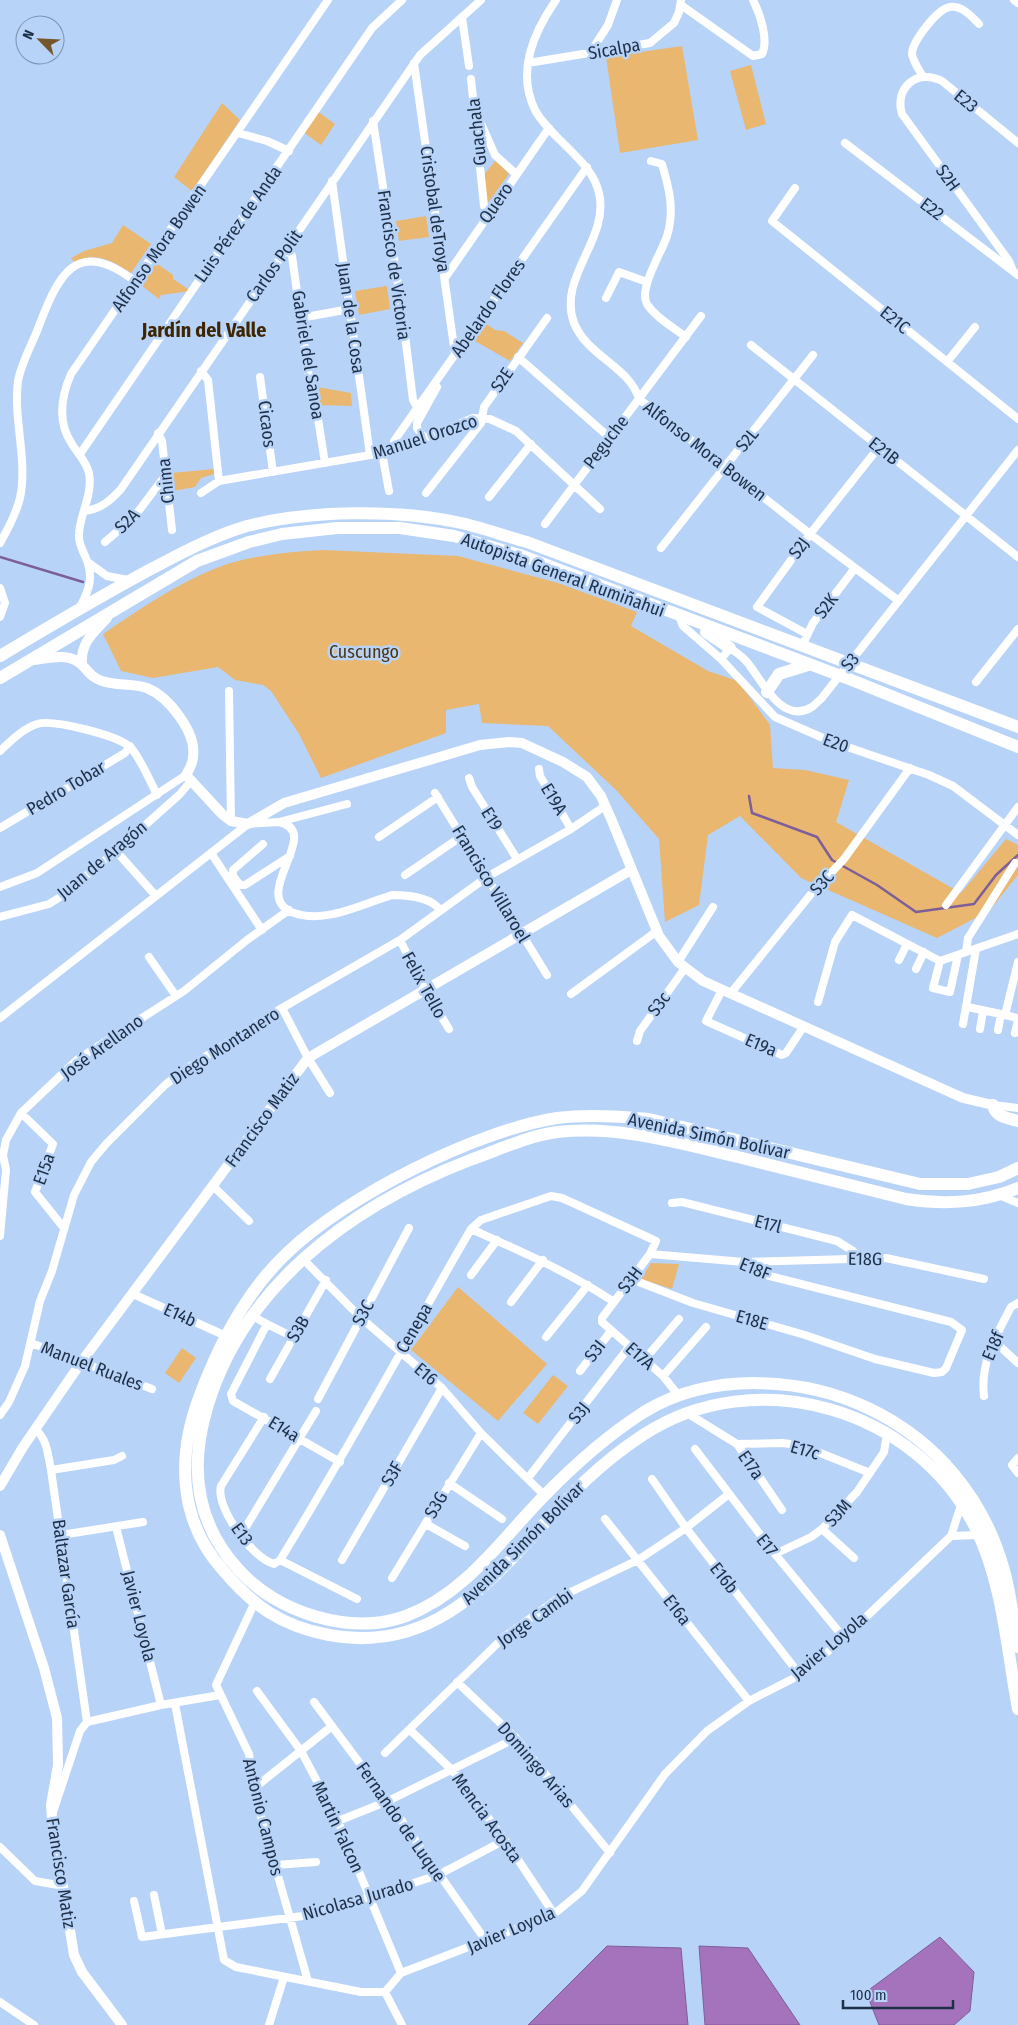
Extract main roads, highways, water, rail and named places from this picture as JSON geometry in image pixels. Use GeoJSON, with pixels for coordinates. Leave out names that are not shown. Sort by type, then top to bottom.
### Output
{"type":"FeatureCollection","features":[{"type":"Feature","properties":{"kind":"highway","name":"Autopista General Rumiñahui"},"geometry":{"type":"LineString","coordinates":[[0,656],[79,608],[188,549],[262,523],[326,514],[402,515],[461,523],[526,542],[1018,727]]}},
{"type":"Feature","properties":{"kind":"highway","name":"Autopista General Rumiñahui"},"geometry":{"type":"LineString","coordinates":[[0,678],[197,561],[250,542],[282,534],[337,528],[379,528],[454,536],[523,556],[1018,747]]}},
{"type":"Feature","properties":{"kind":"highway"},"geometry":{"type":"LineString","coordinates":[[705,627],[710,637],[730,648]]}},
{"type":"Feature","properties":{"kind":"highway"},"geometry":{"type":"LineString","coordinates":[[767,692],[779,674],[808,665]]}},
{"type":"Feature","properties":{"kind":"highway"},"geometry":{"type":"LineString","coordinates":[[1005,742],[1010,749],[1018,753]]}},
{"type":"Feature","properties":{"kind":"highway"},"geometry":{"type":"LineString","coordinates":[[993,1105],[995,1112],[999,1115],[1018,1121]]}},
{"type":"Feature","properties":{"kind":"highway","name":"Avenida Simón Bolívar"},"geometry":{"type":"LineString","coordinates":[[1018,1168],[999,1177],[968,1184],[920,1184],[649,1119],[612,1115],[563,1117],[539,1121],[516,1127],[454,1150],[375,1190],[341,1210],[285,1255],[240,1312],[226,1336],[192,1414],[186,1450],[185,1493],[196,1529],[213,1559],[254,1604],[300,1628],[353,1638],[390,1637],[440,1619],[482,1588],[586,1479],[648,1432],[687,1413],[708,1406],[755,1399],[805,1402],[846,1413],[903,1444],[926,1463],[961,1504],[979,1535],[995,1578],[1018,1709]]}},
{"type":"Feature","properties":{"kind":"highway","name":"Avenida Simón Bolívar"},"geometry":{"type":"LineString","coordinates":[[1018,1188],[999,1195],[963,1203],[906,1200],[643,1136],[607,1132],[555,1132],[504,1148],[402,1189],[345,1224],[302,1258],[269,1293],[236,1341],[217,1380],[207,1407],[197,1446],[200,1494],[214,1537],[229,1560],[256,1588],[280,1604],[313,1617],[377,1622],[410,1615],[428,1606],[461,1583],[544,1495],[615,1433],[647,1410],[678,1396],[721,1385],[743,1383],[802,1387],[838,1395],[881,1414],[921,1440],[938,1455],[966,1487],[983,1515],[1004,1570],[1018,1647]]}},
{"type":"Feature","properties":{"kind":"waterway"},"geometry":{"type":"LineString","coordinates":[[0,557],[83,582]]}},
{"type":"Feature","properties":{"kind":"waterway"},"geometry":{"type":"LineString","coordinates":[[749,796],[752,813],[817,837],[832,860],[877,885],[916,912],[974,904],[996,875],[1018,855]]}},
{"type":"Feature","properties":{"kind":"district","name":"Jardín del Valle"},"geometry":{"type":"Point","coordinates":[204,330]}},
{"type":"Feature","properties":{"kind":"park label","name":"Cuscungo"},"geometry":{"type":"Point","coordinates":[364,652]}}]}
